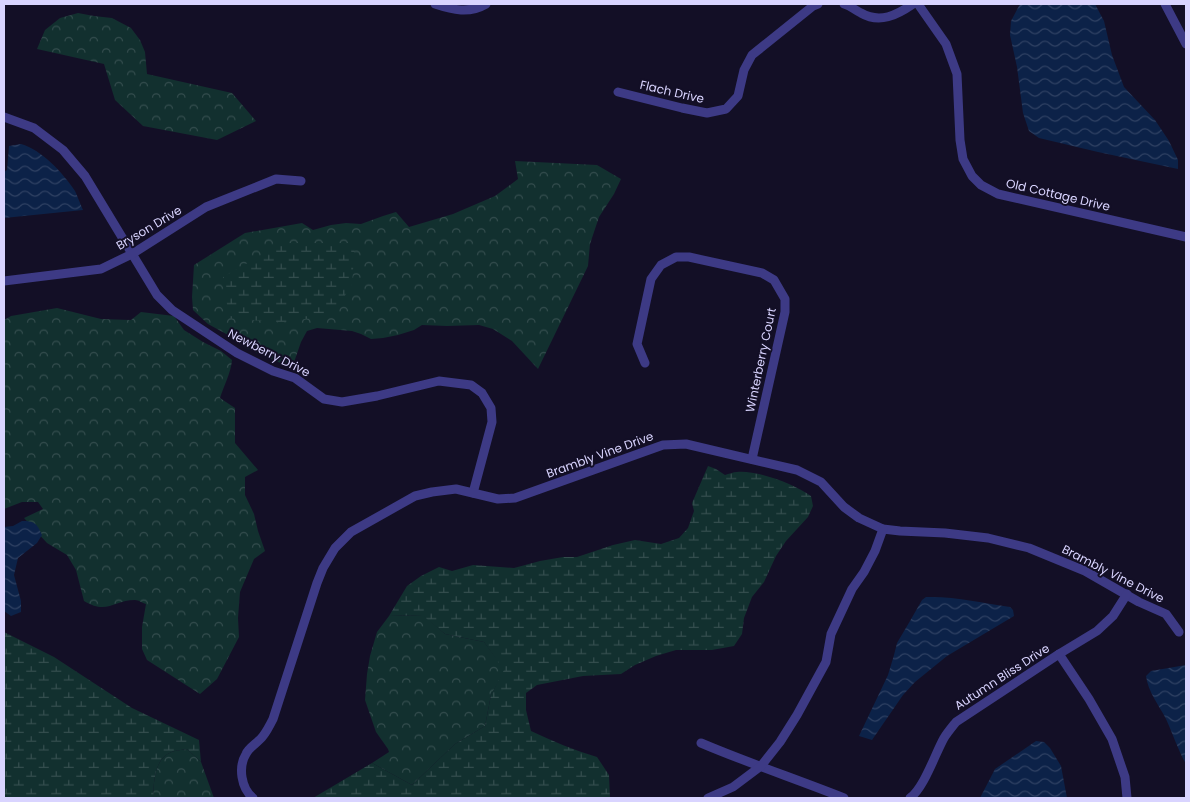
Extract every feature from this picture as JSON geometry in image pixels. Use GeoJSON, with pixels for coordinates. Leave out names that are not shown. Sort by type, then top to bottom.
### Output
{"type":"FeatureCollection","features":[{"type":"Feature","properties":{"kind":"street"},"geometry":{"type":"LineString","coordinates":[[435,4],[462,11],[472,10],[486,4]]}},
{"type":"Feature","properties":{"kind":"street","name":"Flach Drive"},"geometry":{"type":"LineString","coordinates":[[618,92],[707,113],[726,109],[738,96],[744,70],[752,55],[818,4]]}},
{"type":"Feature","properties":{"kind":"street"},"geometry":{"type":"LineString","coordinates":[[844,4],[851,6],[862,14],[875,18],[886,18],[902,12],[913,4]]}},
{"type":"Feature","properties":{"kind":"street","name":"Old Cottage Drive"},"geometry":{"type":"LineString","coordinates":[[918,4],[946,44],[957,74],[960,140],[963,159],[972,176],[981,185],[998,194],[1182,236]]}},
{"type":"Feature","properties":{"kind":"street"},"geometry":{"type":"LineString","coordinates":[[1165,4],[1186,44]]}},
{"type":"Feature","properties":{"kind":"street","name":"Newberry Drive"},"geometry":{"type":"LineString","coordinates":[[4,117],[34,128],[64,150],[86,176],[157,295],[172,310],[237,353],[273,371],[295,378],[324,399],[342,402],[378,396],[439,381],[471,385],[482,393],[491,408],[492,422],[473,493]]}},
{"type":"Feature","properties":{"kind":"street","name":"Bryson Drive"},"geometry":{"type":"LineString","coordinates":[[4,281],[101,269],[132,254],[206,207],[276,179],[301,181]]}},
{"type":"Feature","properties":{"kind":"street","name":"Winterberry Court"},"geometry":{"type":"LineString","coordinates":[[645,363],[637,344],[650,279],[661,265],[676,257],[689,257],[762,273],[774,280],[785,300],[785,312],[752,459]]}},
{"type":"Feature","properties":{"kind":"street","name":"Brambly Vine Drive"},"geometry":{"type":"LineString","coordinates":[[252,798],[243,786],[241,773],[243,761],[246,753],[262,737],[273,719],[323,568],[335,548],[351,532],[415,496],[456,489],[498,499],[515,498],[663,446],[686,444],[796,470],[821,482],[844,507],[859,518],[883,529],[988,538],[1030,548],[1085,571],[1139,602],[1166,614],[1179,632]]}},
{"type":"Feature","properties":{"kind":"street"},"geometry":{"type":"LineString","coordinates":[[708,798],[733,787],[761,766],[780,742],[826,662],[831,634],[852,589],[875,551],[883,529]]}},
{"type":"Feature","properties":{"kind":"street","name":"Autumn Bliss Drive"},"geometry":{"type":"LineString","coordinates":[[910,798],[914,795],[927,774],[945,737],[956,722],[1097,631],[1114,616],[1127,594]]}},
{"type":"Feature","properties":{"kind":"street"},"geometry":{"type":"LineString","coordinates":[[1059,654],[1089,699],[1112,739],[1125,777],[1127,798]]}},
{"type":"Feature","properties":{"kind":"street"},"geometry":{"type":"LineString","coordinates":[[701,743],[746,762],[844,798]]}},
{"type":"Feature","properties":{"kind":"green space"},"geometry":{"type":"Polygon","coordinates":[[[78,13],[112,18],[131,28],[140,40],[145,52],[147,74],[232,93],[256,121],[217,140],[143,126],[115,100],[104,64],[37,49],[45,30],[60,18],[78,13]]]}},
{"type":"Feature","properties":{"kind":"green space"},"geometry":{"type":"Polygon","coordinates":[[[515,161],[597,165],[621,179],[599,217],[590,244],[588,266],[538,369],[512,341],[493,329],[479,325],[422,325],[414,330],[398,335],[371,339],[352,331],[317,328],[307,331],[292,368],[246,348],[208,324],[193,310],[194,265],[245,233],[302,223],[313,230],[346,223],[361,224],[396,212],[409,227],[453,214],[495,196],[518,179],[515,161]]]}},
{"type":"Feature","properties":{"kind":"green space"},"geometry":{"type":"Polygon","coordinates":[[[283,243],[355,243],[352,284],[334,314],[282,323],[229,318],[223,277],[283,243]]]}},
{"type":"Feature","properties":{"kind":"green space"},"geometry":{"type":"Polygon","coordinates":[[[57,308],[101,319],[131,320],[141,312],[174,316],[184,330],[221,351],[232,360],[220,398],[235,408],[235,443],[258,470],[245,477],[245,495],[254,514],[265,551],[254,559],[240,592],[239,637],[217,679],[200,694],[147,660],[142,649],[142,627],[146,604],[135,600],[99,607],[84,601],[76,570],[67,555],[47,543],[24,518],[43,509],[38,502],[22,502],[4,509],[4,320],[11,316],[57,308]]]}},
{"type":"Feature","properties":{"kind":"green space"},"geometry":{"type":"Polygon","coordinates":[[[708,466],[725,475],[736,472],[755,473],[785,483],[811,496],[813,506],[808,517],[786,541],[776,556],[764,582],[752,597],[744,618],[742,634],[734,646],[712,650],[676,650],[635,665],[621,674],[583,676],[537,685],[526,693],[526,710],[531,731],[597,757],[609,775],[610,798],[313,798],[372,763],[412,785],[455,744],[485,726],[491,695],[504,670],[484,642],[445,634],[422,615],[389,616],[407,586],[439,567],[452,571],[473,565],[514,568],[540,561],[563,557],[577,557],[635,540],[661,544],[679,538],[688,528],[694,511],[692,503],[708,466]]]}},
{"type":"Feature","properties":{"kind":"green space"},"geometry":{"type":"Polygon","coordinates":[[[423,615],[445,634],[484,642],[505,670],[491,695],[485,726],[455,744],[412,785],[372,763],[389,752],[376,732],[365,700],[370,656],[377,632],[389,616],[423,615]]]}},
{"type":"Feature","properties":{"kind":"green space"},"geometry":{"type":"Polygon","coordinates":[[[4,632],[54,657],[132,708],[199,740],[201,762],[187,749],[168,754],[163,758],[156,770],[153,798],[4,798],[4,632]]]}},
{"type":"Feature","properties":{"kind":"green space"},"geometry":{"type":"Polygon","coordinates":[[[187,749],[201,762],[214,798],[153,798],[156,770],[163,758],[175,751],[187,749]]]}},
{"type":"Feature","properties":{"kind":"water"},"geometry":{"type":"Polygon","coordinates":[[[1020,4],[1095,4],[1104,21],[1112,55],[1124,87],[1155,120],[1169,141],[1178,160],[1178,169],[1039,138],[1029,131],[1023,113],[1017,67],[1010,35],[1011,21],[1020,4]]]}},
{"type":"Feature","properties":{"kind":"water"},"geometry":{"type":"Polygon","coordinates":[[[21,144],[37,151],[58,170],[75,191],[83,210],[4,218],[4,172],[7,170],[9,146],[21,144]]]}},
{"type":"Feature","properties":{"kind":"water"},"geometry":{"type":"Polygon","coordinates":[[[22,521],[35,524],[42,535],[37,543],[18,558],[14,575],[21,601],[21,612],[11,616],[4,611],[4,527],[13,526],[22,521]]]}},
{"type":"Feature","properties":{"kind":"water"},"geometry":{"type":"Polygon","coordinates":[[[926,597],[958,599],[1010,607],[1013,610],[1014,616],[947,656],[915,682],[903,695],[872,740],[859,736],[888,675],[897,643],[922,600],[926,597]]]}},
{"type":"Feature","properties":{"kind":"water"},"geometry":{"type":"Polygon","coordinates":[[[1186,665],[1186,764],[1166,719],[1151,693],[1146,676],[1151,671],[1186,665]]]}},
{"type":"Feature","properties":{"kind":"water"},"geometry":{"type":"Polygon","coordinates":[[[1036,741],[1044,742],[1050,748],[1061,766],[1067,798],[980,798],[995,769],[1036,741]]]}}]}
